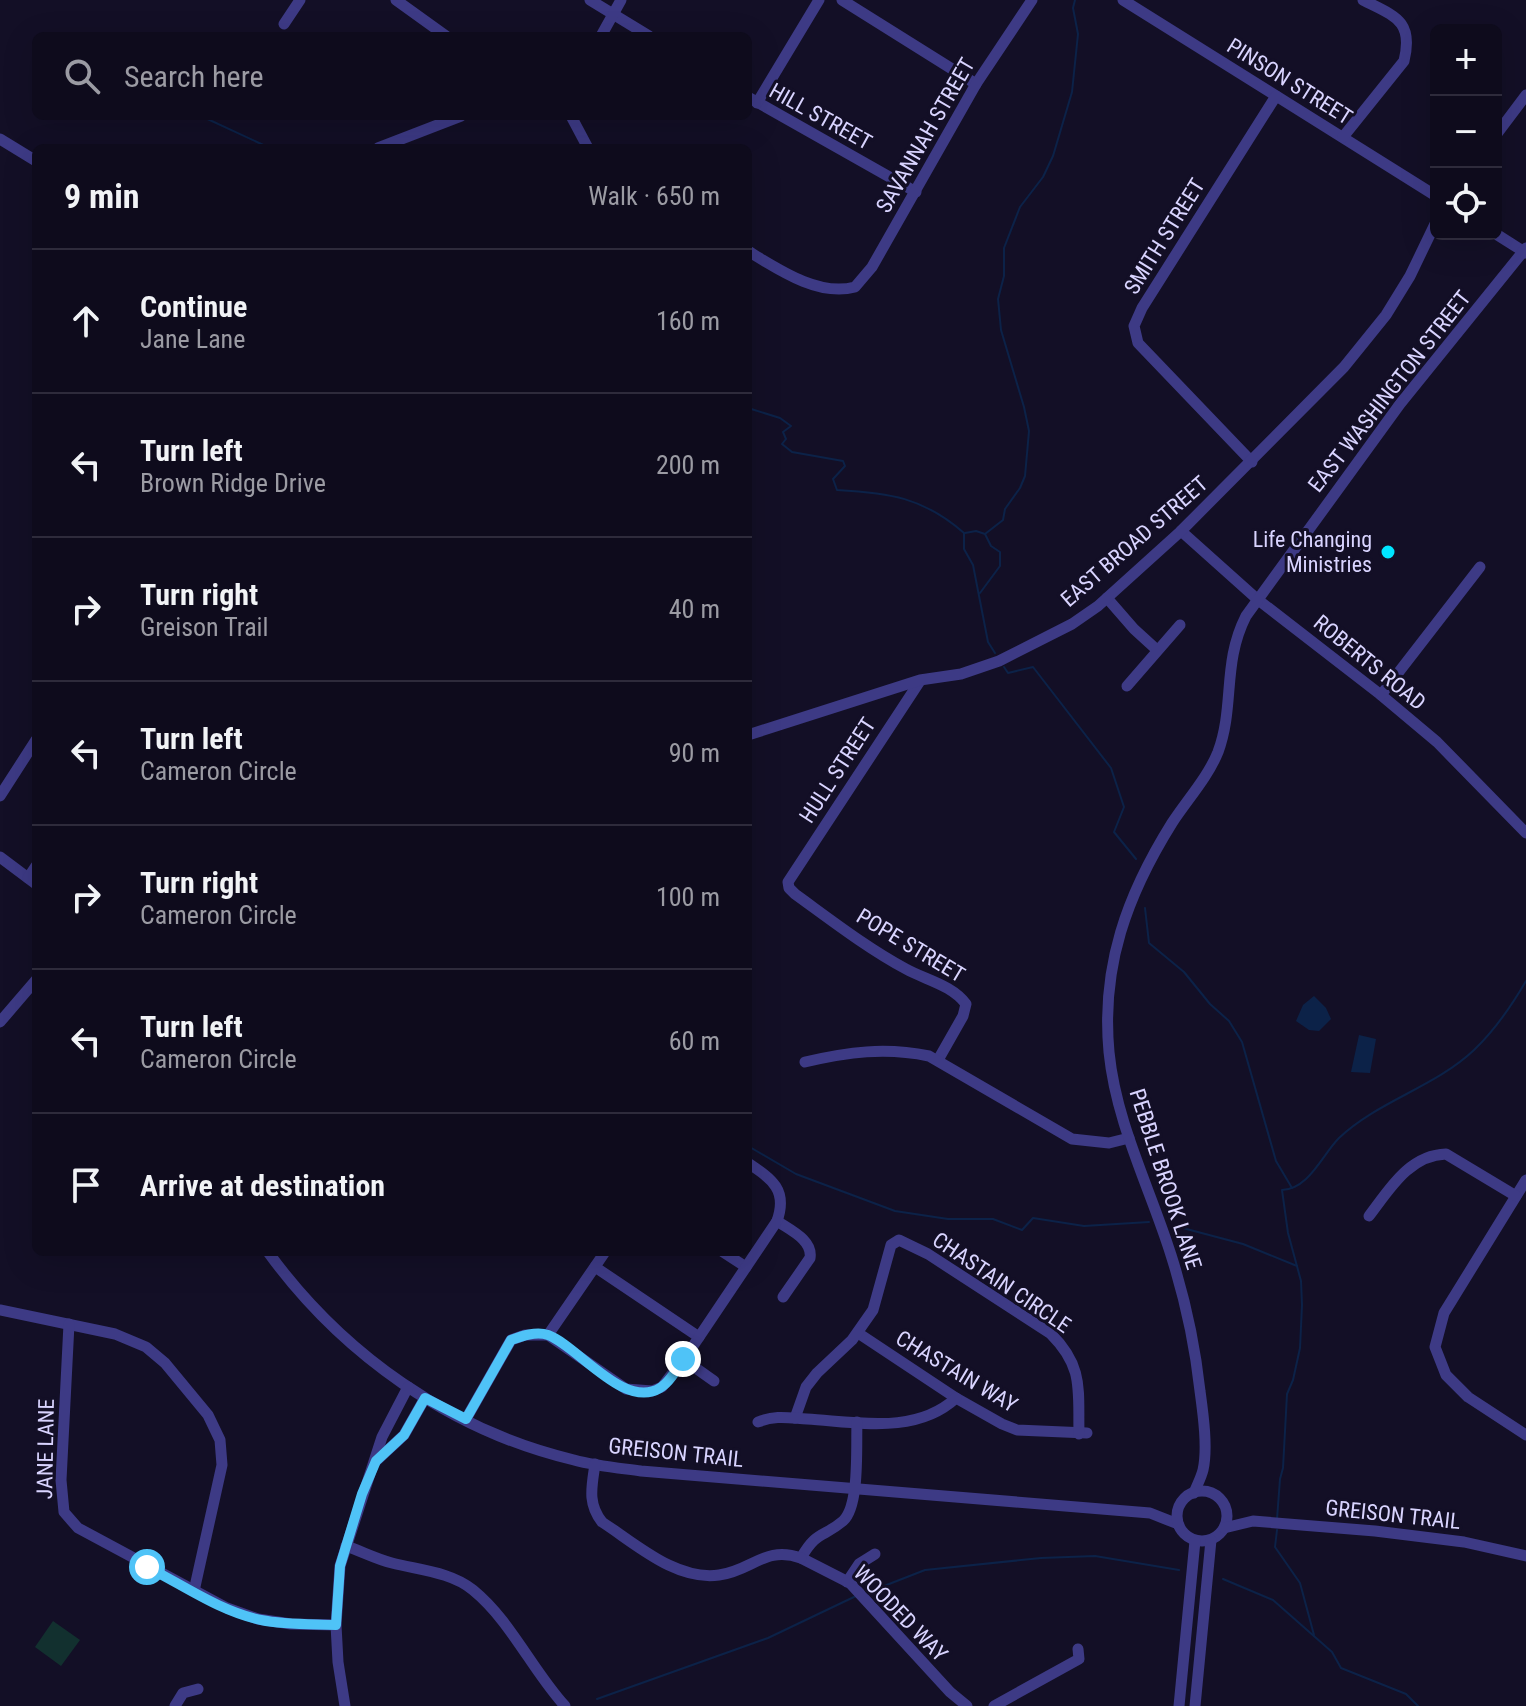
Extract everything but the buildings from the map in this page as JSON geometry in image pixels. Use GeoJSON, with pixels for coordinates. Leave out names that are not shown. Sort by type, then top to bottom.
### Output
{"type":"FeatureCollection","features":[{"type":"Feature","properties":{"kind":"street"},"geometry":{"type":"LineString","coordinates":[[284,24],[300,0]]}},
{"type":"Feature","properties":{"kind":"street"},"geometry":{"type":"LineString","coordinates":[[396,0],[440,32]]}},
{"type":"Feature","properties":{"kind":"street"},"geometry":{"type":"LineString","coordinates":[[590,0],[642,32]]}},
{"type":"Feature","properties":{"kind":"street"},"geometry":{"type":"LineString","coordinates":[[603,32],[621,0]]}},
{"type":"Feature","properties":{"kind":"street"},"geometry":{"type":"LineString","coordinates":[[752,100],[819,0]]}},
{"type":"Feature","properties":{"kind":"street"},"geometry":{"type":"LineString","coordinates":[[842,0],[976,84]]}},
{"type":"Feature","properties":{"kind":"street","name":"SAVANNAH STREET"},"geometry":{"type":"LineString","coordinates":[[752,253],[817,286],[831,290],[855,287],[872,267],[976,84],[1032,0]]}},
{"type":"Feature","properties":{"kind":"street","name":"PINSON STREET"},"geometry":{"type":"LineString","coordinates":[[1123,0],[1430,192]]}},
{"type":"Feature","properties":{"kind":"street"},"geometry":{"type":"LineString","coordinates":[[1343,137],[1404,61],[1406,50],[1406,34],[1400,19],[1363,0]]}},
{"type":"Feature","properties":{"kind":"street"},"geometry":{"type":"LineString","coordinates":[[1502,127],[1526,95]]}},
{"type":"Feature","properties":{"kind":"street","name":"SMITH STREET"},"geometry":{"type":"LineString","coordinates":[[1252,462],[1138,343],[1134,326],[1142,308],[1276,96]]}},
{"type":"Feature","properties":{"kind":"street","name":"HILL STREET"},"geometry":{"type":"LineString","coordinates":[[752,100],[916,192]]}},
{"type":"Feature","properties":{"kind":"street"},"geometry":{"type":"LineString","coordinates":[[388,144],[451,120]]}},
{"type":"Feature","properties":{"kind":"street"},"geometry":{"type":"LineString","coordinates":[[573,120],[586,144]]}},
{"type":"Feature","properties":{"kind":"street"},"geometry":{"type":"LineString","coordinates":[[0,139],[32,159]]}},
{"type":"Feature","properties":{"kind":"street","name":"EAST BROAD STREET"},"geometry":{"type":"LineString","coordinates":[[752,734],[920,680],[961,674],[1001,660],[1072,624],[1107,598],[1181,531],[1344,367],[1386,315],[1430,234]]}},
{"type":"Feature","properties":{"kind":"street"},"geometry":{"type":"LineString","coordinates":[[1502,238],[1525,251]]}},
{"type":"Feature","properties":{"kind":"street","name":"EAST WASHINGTON STREET"},"geometry":{"type":"LineString","coordinates":[[1257,599],[1400,404],[1525,251]]}},
{"type":"Feature","properties":{"kind":"street","name":"ROBERTS ROAD"},"geometry":{"type":"LineString","coordinates":[[1181,531],[1257,599],[1437,742],[1526,833]]}},
{"type":"Feature","properties":{"kind":"street"},"geometry":{"type":"LineString","coordinates":[[1381,695],[1480,567]]}},
{"type":"Feature","properties":{"kind":"street"},"geometry":{"type":"LineString","coordinates":[[1107,598],[1157,650]]}},
{"type":"Feature","properties":{"kind":"street","name":"PEBBLE BROOK LANE"},"geometry":{"type":"LineString","coordinates":[[1194,1493],[1203,1468],[1201,1400],[1190,1325],[1171,1254],[1129,1138],[1112,1078],[1107,1010],[1121,926],[1130,900],[1150,858],[1215,758],[1226,716],[1234,642],[1257,599]]}},
{"type":"Feature","properties":{"kind":"street"},"geometry":{"type":"LineString","coordinates":[[1127,686],[1180,625]]}},
{"type":"Feature","properties":{"kind":"street","name":"HULL STREET"},"geometry":{"type":"LineString","coordinates":[[788,882],[920,680]]}},
{"type":"Feature","properties":{"kind":"street"},"geometry":{"type":"LineString","coordinates":[[0,796],[32,746]]}},
{"type":"Feature","properties":{"kind":"street"},"geometry":{"type":"LineString","coordinates":[[0,857],[32,881]]}},
{"type":"Feature","properties":{"kind":"street","name":"POPE STREET"},"geometry":{"type":"LineString","coordinates":[[788,882],[795,894],[873,948],[963,1000],[966,1004],[963,1016],[938,1060]]}},
{"type":"Feature","properties":{"kind":"street"},"geometry":{"type":"LineString","coordinates":[[0,1022],[32,985]]}},
{"type":"Feature","properties":{"kind":"street"},"geometry":{"type":"LineString","coordinates":[[16,1003],[32,991]]}},
{"type":"Feature","properties":{"kind":"street"},"geometry":{"type":"LineString","coordinates":[[805,1062],[843,1053],[904,1051],[938,1060],[1072,1139],[1109,1143],[1129,1138]]}},
{"type":"Feature","properties":{"kind":"street"},"geometry":{"type":"LineString","coordinates":[[1369,1216],[1411,1166],[1433,1154],[1446,1154],[1516,1196]]}},
{"type":"Feature","properties":{"kind":"street"},"geometry":{"type":"LineString","coordinates":[[466,1419],[511,1340],[525,1335],[548,1335],[626,1389],[652,1391],[662,1387],[777,1221],[781,1198],[776,1186],[752,1166]]}},
{"type":"Feature","properties":{"kind":"street"},"geometry":{"type":"LineString","coordinates":[[1526,1180],[1444,1313],[1435,1347],[1446,1375],[1468,1397],[1526,1435]]}},
{"type":"Feature","properties":{"kind":"street"},"geometry":{"type":"LineString","coordinates":[[777,1221],[805,1241],[811,1252],[783,1297]]}},
{"type":"Feature","properties":{"kind":"street","name":"CHASTAIN CIRCLE"},"geometry":{"type":"LineString","coordinates":[[795,1418],[806,1387],[858,1333],[873,1310],[891,1245],[899,1240],[1051,1334],[1065,1348],[1073,1360],[1077,1378],[1083,1434]]}},
{"type":"Feature","properties":{"kind":"street","name":"GREISON TRAIL"},"geometry":{"type":"LineString","coordinates":[[271,1256],[325,1321],[360,1353],[425,1398],[533,1448],[595,1464],[641,1471],[1150,1513],[1178,1524]]}},
{"type":"Feature","properties":{"kind":"street"},"geometry":{"type":"LineString","coordinates":[[548,1335],[602,1256]]}},
{"type":"Feature","properties":{"kind":"street"},"geometry":{"type":"LineString","coordinates":[[729,1256],[746,1267]]}},
{"type":"Feature","properties":{"kind":"street"},"geometry":{"type":"LineString","coordinates":[[595,1267],[699,1337]]}},
{"type":"Feature","properties":{"kind":"street"},"geometry":{"type":"LineString","coordinates":[[0,1310],[115,1334],[146,1347],[165,1363],[202,1408],[220,1440],[222,1465],[194,1591]]}},
{"type":"Feature","properties":{"kind":"street","name":"JANE LANE"},"geometry":{"type":"LineString","coordinates":[[69,1324],[61,1480],[64,1512],[78,1528],[227,1608],[258,1619],[291,1624],[336,1625]]}},
{"type":"Feature","properties":{"kind":"street","name":"CHASTAIN WAY"},"geometry":{"type":"LineString","coordinates":[[858,1333],[956,1398],[1017,1430],[1083,1434]]}},
{"type":"Feature","properties":{"kind":"street"},"geometry":{"type":"LineString","coordinates":[[683,1359],[714,1381]]}},
{"type":"Feature","properties":{"kind":"street"},"geometry":{"type":"LineString","coordinates":[[345,1706],[338,1662],[338,1581],[346,1546],[382,1437],[408,1387]]}},
{"type":"Feature","properties":{"kind":"street"},"geometry":{"type":"LineString","coordinates":[[376,1461],[404,1435],[425,1398]]}},
{"type":"Feature","properties":{"kind":"street"},"geometry":{"type":"LineString","coordinates":[[758,1422],[772,1416],[857,1422],[916,1421],[944,1409],[956,1398]]}},
{"type":"Feature","properties":{"kind":"street"},"geometry":{"type":"LineString","coordinates":[[801,1558],[818,1535],[846,1519],[853,1500],[857,1422]]}},
{"type":"Feature","properties":{"kind":"street","name":"WOODED WAY"},"geometry":{"type":"LineString","coordinates":[[595,1464],[591,1502],[602,1522],[679,1571],[696,1575],[718,1575],[738,1570],[772,1554],[786,1552],[801,1558],[847,1582],[950,1692],[967,1706]]}},
{"type":"Feature","properties":{"kind":"street","name":"PEBBLE BROOK LANE"},"geometry":{"type":"LineString","coordinates":[[1203,1468],[1215,1495]]}},
{"type":"Feature","properties":{"kind":"street"},"geometry":{"type":"LineString","coordinates":[[1201,1491],[1215,1495],[1226,1509],[1224,1528],[1211,1540],[1195,1541],[1178,1524],[1179,1505],[1201,1491]]}},
{"type":"Feature","properties":{"kind":"street","name":"GREISON TRAIL"},"geometry":{"type":"LineString","coordinates":[[1150,1513],[1179,1505]]}},
{"type":"Feature","properties":{"kind":"street","name":"GREISON TRAIL"},"geometry":{"type":"LineString","coordinates":[[1226,1509],[1253,1521]]}},
{"type":"Feature","properties":{"kind":"street","name":"GREISON TRAIL"},"geometry":{"type":"LineString","coordinates":[[1224,1528],[1253,1521],[1271,1521],[1464,1542],[1526,1556]]}},
{"type":"Feature","properties":{"kind":"street"},"geometry":{"type":"LineString","coordinates":[[1195,1706],[1211,1540]]}},
{"type":"Feature","properties":{"kind":"street"},"geometry":{"type":"LineString","coordinates":[[1179,1706],[1195,1541]]}},
{"type":"Feature","properties":{"kind":"street"},"geometry":{"type":"LineString","coordinates":[[346,1546],[390,1563],[448,1577],[472,1589],[499,1617],[549,1689],[565,1706]]}},
{"type":"Feature","properties":{"kind":"street"},"geometry":{"type":"LineString","coordinates":[[847,1582],[859,1564],[875,1554]]}},
{"type":"Feature","properties":{"kind":"street"},"geometry":{"type":"LineString","coordinates":[[994,1706],[1079,1659],[1078,1649]]}},
{"type":"Feature","properties":{"kind":"street"},"geometry":{"type":"LineString","coordinates":[[175,1706],[183,1693],[198,1689]]}},
{"type":"Feature","properties":{"kind":"green space"},"geometry":{"type":"Polygon","coordinates":[[[53,1621],[80,1640],[61,1666],[35,1647],[53,1621]]]}},
{"type":"Feature","properties":{"kind":"water"},"geometry":{"type":"Polygon","coordinates":[[[1314,996],[1326,1008],[1331,1019],[1319,1031],[1309,1030],[1296,1021],[1303,1005],[1314,996]]]}},
{"type":"Feature","properties":{"kind":"water"},"geometry":{"type":"Polygon","coordinates":[[[1359,1035],[1376,1039],[1370,1073],[1351,1072],[1359,1035]]]}},
{"type":"Feature","properties":{"kind":"waterway"},"geometry":{"type":"LineString","coordinates":[[980,593],[1000,566],[1000,552],[991,546],[985,534],[1003,520],[1005,509],[1020,488],[1025,476],[1029,431],[1001,330],[998,299],[1004,276],[1004,248],[1020,207],[1043,177],[1053,156],[1072,92],[1078,34],[1073,8],[1075,0]]}},
{"type":"Feature","properties":{"kind":"waterway"},"geometry":{"type":"LineString","coordinates":[[210,120],[261,144]]}},
{"type":"Feature","properties":{"kind":"waterway"},"geometry":{"type":"LineString","coordinates":[[752,409],[780,418],[791,426],[783,432],[786,439],[782,444],[792,452],[843,461],[845,466],[833,479],[837,490],[889,495],[920,504],[964,533],[964,549],[973,565],[988,642],[995,653]]}},
{"type":"Feature","properties":{"kind":"waterway"},"geometry":{"type":"LineString","coordinates":[[965,533],[976,531],[985,534]]}},
{"type":"Feature","properties":{"kind":"waterway"},"geometry":{"type":"LineString","coordinates":[[1004,667],[1008,673],[1033,667],[1111,768],[1124,807],[1114,832],[1136,859]]}},
{"type":"Feature","properties":{"kind":"waterway"},"geometry":{"type":"LineString","coordinates":[[1145,908],[1149,943],[1184,972],[1210,1004],[1229,1021],[1242,1042],[1276,1161],[1292,1188]]}},
{"type":"Feature","properties":{"kind":"waterway"},"geometry":{"type":"LineString","coordinates":[[1277,1519],[1287,1394],[1300,1348],[1302,1305],[1301,1281],[1288,1233],[1282,1190],[1292,1188],[1307,1178],[1339,1138],[1354,1125],[1459,1063],[1489,1035],[1526,981]]}},
{"type":"Feature","properties":{"kind":"waterway"},"geometry":{"type":"LineString","coordinates":[[752,1148],[796,1174],[895,1211],[948,1219],[993,1219],[1022,1230],[1033,1218],[1084,1226],[1149,1222]]}},
{"type":"Feature","properties":{"kind":"waterway"},"geometry":{"type":"LineString","coordinates":[[1179,1227],[1243,1244],[1297,1266]]}},
{"type":"Feature","properties":{"kind":"waterway"},"geometry":{"type":"LineString","coordinates":[[1277,1530],[1275,1547],[1300,1583],[1314,1635]]}},
{"type":"Feature","properties":{"kind":"waterway"},"geometry":{"type":"LineString","coordinates":[[866,1593],[925,1570],[1041,1558],[1095,1556],[1179,1570]]}},
{"type":"Feature","properties":{"kind":"waterway"},"geometry":{"type":"LineString","coordinates":[[1223,1579],[1273,1600],[1332,1652],[1341,1668],[1406,1694],[1418,1706]]}},
{"type":"Feature","properties":{"kind":"waterway"},"geometry":{"type":"LineString","coordinates":[[597,1699],[768,1638],[856,1596]]}},
{"type":"Feature","properties":{"kind":"place","name":"Life Changing Ministries"},"geometry":{"type":"Point","coordinates":[1388,552]}},
{"type":"Feature","properties":{"kind":"route"},"geometry":{"type":"LineString","coordinates":[[147,1567],[227,1608],[258,1619],[291,1624],[336,1625],[340,1566],[362,1494],[376,1461],[404,1435],[425,1398],[466,1419],[511,1340],[525,1335],[548,1335],[626,1389],[652,1391],[662,1387],[683,1359]]}}]}
